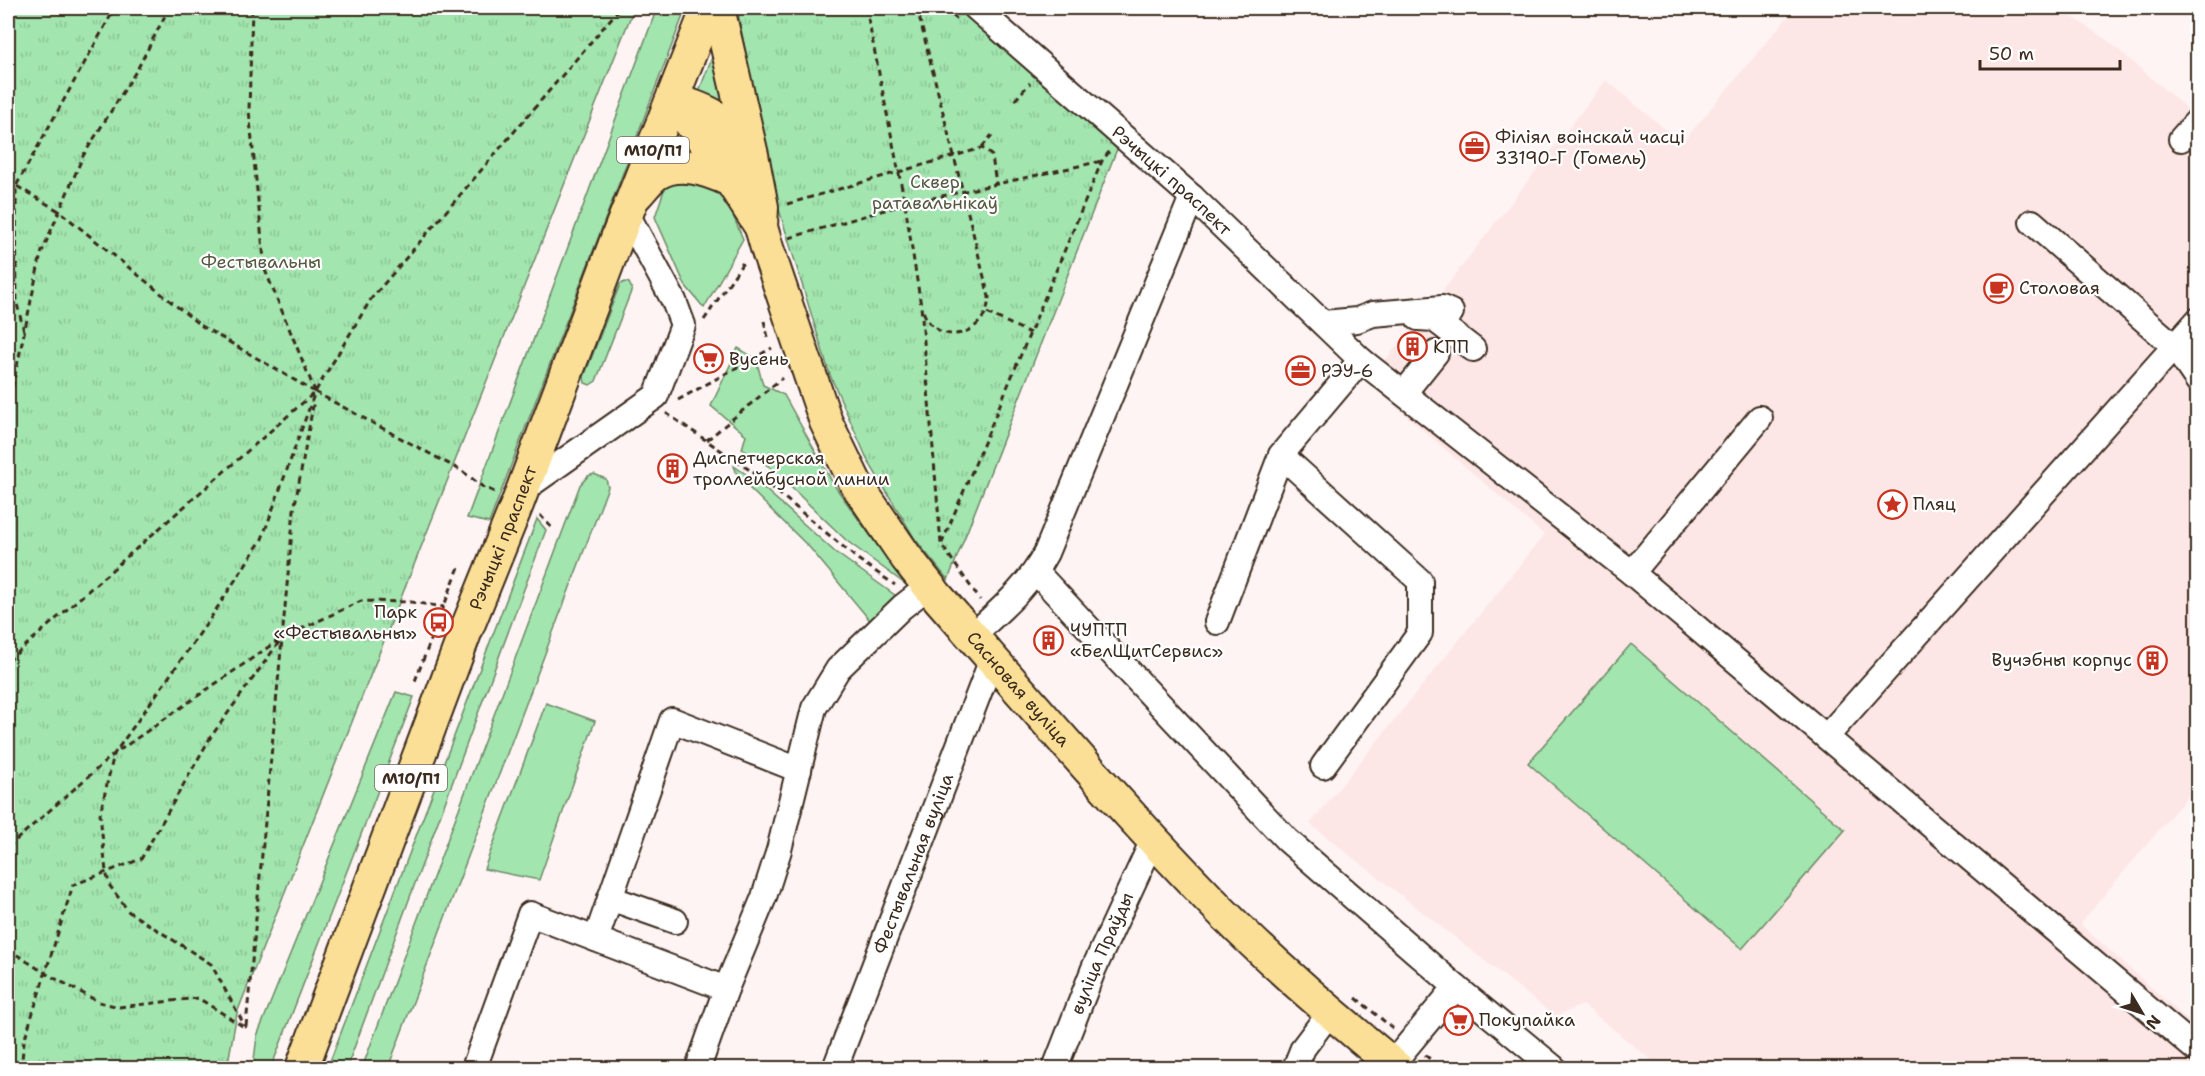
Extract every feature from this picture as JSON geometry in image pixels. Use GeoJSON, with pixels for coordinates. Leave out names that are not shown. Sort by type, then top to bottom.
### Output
{"type":"FeatureCollection","features":[{"type":"Feature","properties":{"kind":"main road","name":"Рэчыцкі праспект"},"geometry":{"type":"LineString","coordinates":[[302,1068],[465,633],[520,498],[629,207],[708,8]]}},
{"type":"Feature","properties":{"kind":"main road","name":"Сасновая вуліца"},"geometry":{"type":"LineString","coordinates":[[718,8],[753,155],[762,207],[776,224],[826,422],[855,482],[906,557],[922,591],[979,630],[992,659],[1153,840],[1223,913],[1342,1005],[1399,1058]]}},
{"type":"Feature","properties":{"kind":"main road"},"geometry":{"type":"LineString","coordinates":[[673,100],[703,108],[725,123],[753,155]]}},
{"type":"Feature","properties":{"kind":"main road","name":"Сасновая вуліца"},"geometry":{"type":"LineString","coordinates":[[673,100],[711,150],[730,180],[776,224]]}},
{"type":"Feature","properties":{"kind":"main road"},"geometry":{"type":"LineString","coordinates":[[629,207],[655,174],[672,167],[690,167],[710,171],[730,180]]}},
{"type":"Feature","properties":{"kind":"street","name":"Рэчыцкі праспект"},"geometry":{"type":"LineString","coordinates":[[976,8],[1192,197],[1361,360],[1632,573],[2198,1051]]}},
{"type":"Feature","properties":{"kind":"street"},"geometry":{"type":"LineString","coordinates":[[2181,139],[2198,120]]}},
{"type":"Feature","properties":{"kind":"street"},"geometry":{"type":"LineString","coordinates":[[979,630],[1020,591],[1036,572],[1046,553],[1192,197]]}},
{"type":"Feature","properties":{"kind":"street"},"geometry":{"type":"LineString","coordinates":[[520,498],[656,396],[683,325],[674,301],[629,207]]}},
{"type":"Feature","properties":{"kind":"street"},"geometry":{"type":"LineString","coordinates":[[2032,222],[2175,346],[2198,381]]}},
{"type":"Feature","properties":{"kind":"street"},"geometry":{"type":"LineString","coordinates":[[1323,323],[1357,320],[1373,314],[1442,309],[1451,312]]}},
{"type":"Feature","properties":{"kind":"street"},"geometry":{"type":"LineString","coordinates":[[1357,320],[1379,326],[1420,317],[1434,319],[1473,349]]}},
{"type":"Feature","properties":{"kind":"street"},"geometry":{"type":"LineString","coordinates":[[1827,736],[2198,320]]}},
{"type":"Feature","properties":{"kind":"street"},"geometry":{"type":"LineString","coordinates":[[1404,393],[1436,353]]}},
{"type":"Feature","properties":{"kind":"street"},"geometry":{"type":"LineString","coordinates":[[1217,622],[1281,455],[1361,360]]}},
{"type":"Feature","properties":{"kind":"street"},"geometry":{"type":"LineString","coordinates":[[1632,573],[1760,418]]}},
{"type":"Feature","properties":{"kind":"street"},"geometry":{"type":"LineString","coordinates":[[1281,455],[1420,581],[1420,633],[1323,766]]}},
{"type":"Feature","properties":{"kind":"street"},"geometry":{"type":"LineString","coordinates":[[1036,572],[1287,840],[1456,987],[1554,1068]]}},
{"type":"Feature","properties":{"kind":"street"},"geometry":{"type":"LineString","coordinates":[[698,1068],[726,989],[764,897],[779,850],[814,708],[838,669],[922,591]]}},
{"type":"Feature","properties":{"kind":"street","name":"Фестывальная вуліца"},"geometry":{"type":"LineString","coordinates":[[835,1068],[992,659]]}},
{"type":"Feature","properties":{"kind":"street"},"geometry":{"type":"LineString","coordinates":[[596,939],[672,720],[799,770]]}},
{"type":"Feature","properties":{"kind":"street","name":"вуліца Праўды"},"geometry":{"type":"LineString","coordinates":[[1055,1068],[1095,968],[1153,840]]}},
{"type":"Feature","properties":{"kind":"street"},"geometry":{"type":"LineString","coordinates":[[610,898],[675,921]]}},
{"type":"Feature","properties":{"kind":"street"},"geometry":{"type":"LineString","coordinates":[[474,1068],[530,914],[726,989]]}},
{"type":"Feature","properties":{"kind":"street"},"geometry":{"type":"LineString","coordinates":[[1399,1058],[1456,987]]}},
{"type":"Feature","properties":{"kind":"street"},"geometry":{"type":"LineString","coordinates":[[1295,1068],[1303,1048],[1342,1005]]}},
{"type":"Feature","properties":{"kind":"path"},"geometry":{"type":"LineString","coordinates":[[24,333],[17,304],[16,186],[115,8]]}},
{"type":"Feature","properties":{"kind":"path"},"geometry":{"type":"LineString","coordinates":[[8,408],[41,254],[83,156],[138,68],[169,8]]}},
{"type":"Feature","properties":{"kind":"path"},"geometry":{"type":"LineString","coordinates":[[246,1028],[294,510],[315,392],[265,270],[249,110],[252,8]]}},
{"type":"Feature","properties":{"kind":"path"},"geometry":{"type":"LineString","coordinates":[[246,1028],[211,964],[129,912],[110,886],[106,872],[100,814],[114,754],[210,619],[262,539],[315,392],[371,298],[620,8]]}},
{"type":"Feature","properties":{"kind":"path"},"geometry":{"type":"LineString","coordinates":[[866,8],[905,204],[921,306],[941,544],[983,604],[979,630]]}},
{"type":"Feature","properties":{"kind":"path"},"geometry":{"type":"LineString","coordinates":[[917,8],[989,297],[987,313],[982,320],[969,330],[952,333],[944,332],[929,322],[921,306]]}},
{"type":"Feature","properties":{"kind":"path"},"geometry":{"type":"LineString","coordinates":[[1016,100],[1030,83]]}},
{"type":"Feature","properties":{"kind":"path"},"geometry":{"type":"LineString","coordinates":[[776,224],[899,172],[982,148],[992,135]]}},
{"type":"Feature","properties":{"kind":"path"},"geometry":{"type":"LineString","coordinates":[[982,148],[992,156],[996,184]]}},
{"type":"Feature","properties":{"kind":"path"},"geometry":{"type":"LineString","coordinates":[[941,544],[1101,161],[1109,152]]}},
{"type":"Feature","properties":{"kind":"path"},"geometry":{"type":"LineString","coordinates":[[776,224],[905,204],[1101,161]]}},
{"type":"Feature","properties":{"kind":"path"},"geometry":{"type":"LineString","coordinates":[[8,181],[59,211],[200,325],[315,392],[462,471],[483,487],[520,498],[552,528]]}},
{"type":"Feature","properties":{"kind":"path"},"geometry":{"type":"LineString","coordinates":[[702,322],[745,259]]}},
{"type":"Feature","properties":{"kind":"path"},"geometry":{"type":"LineString","coordinates":[[987,313],[1030,333]]}},
{"type":"Feature","properties":{"kind":"path"},"geometry":{"type":"LineString","coordinates":[[676,401],[772,348]]}},
{"type":"Feature","properties":{"kind":"path"},"geometry":{"type":"LineString","coordinates":[[707,440],[782,378]]}},
{"type":"Feature","properties":{"kind":"path"},"geometry":{"type":"LineString","coordinates":[[8,661],[315,392]]}},
{"type":"Feature","properties":{"kind":"path"},"geometry":{"type":"LineString","coordinates":[[663,411],[757,475],[859,560],[888,581],[922,591]]}},
{"type":"Feature","properties":{"kind":"path"},"geometry":{"type":"LineString","coordinates":[[415,681],[459,567]]}},
{"type":"Feature","properties":{"kind":"path"},"geometry":{"type":"LineString","coordinates":[[8,847],[114,754],[282,638],[361,601],[411,602],[444,606]]}},
{"type":"Feature","properties":{"kind":"path"},"geometry":{"type":"LineString","coordinates":[[21,1068],[24,1041],[73,885],[141,860],[210,738],[282,638]]}},
{"type":"Feature","properties":{"kind":"path"},"geometry":{"type":"LineString","coordinates":[[8,813],[8,879]]}},
{"type":"Feature","properties":{"kind":"path"},"geometry":{"type":"LineString","coordinates":[[8,949],[45,973],[99,1002],[119,1007],[198,998],[246,1028]]}},
{"type":"Feature","properties":{"kind":"path"},"geometry":{"type":"LineString","coordinates":[[1342,1005],[1399,1058],[1441,1068]]}},
{"type":"Feature","properties":{"kind":"shaded area"},"geometry":{"type":"Polygon","coordinates":[[[1795,8],[2059,8],[2107,40],[2197,117],[2197,785],[2080,924],[2197,1028],[2197,1068],[1661,1068],[1583,1005],[1555,1016],[1310,824],[1544,535],[1366,381],[1421,319],[1606,80],[1682,143],[1795,8]]]}},
{"type":"Feature","properties":{"kind":"green space","name":"Фестывальны"},"geometry":{"type":"Polygon","coordinates":[[[8,8],[634,8],[237,1013],[227,1068],[8,1068],[8,8]]]}},
{"type":"Feature","properties":{"kind":"green space"},"geometry":{"type":"Polygon","coordinates":[[[657,8],[686,8],[489,523],[467,518],[657,8]]]}},
{"type":"Feature","properties":{"kind":"green space","name":"Сквер ратавальнікаў"},"geometry":{"type":"Polygon","coordinates":[[[737,8],[959,8],[1117,149],[948,580],[915,539],[868,461],[830,375],[769,177],[737,8]]]}},
{"type":"Feature","properties":{"kind":"green space"},"geometry":{"type":"Polygon","coordinates":[[[716,47],[726,102],[712,96],[696,99],[716,47]]]}},
{"type":"Feature","properties":{"kind":"green space"},"geometry":{"type":"Polygon","coordinates":[[[692,177],[722,190],[743,239],[704,308],[685,285],[655,217],[665,187],[692,177]]]}},
{"type":"Feature","properties":{"kind":"green space"},"geometry":{"type":"Polygon","coordinates":[[[629,283],[632,289],[596,381],[590,385],[585,383],[584,377],[620,284],[629,283]]]}},
{"type":"Feature","properties":{"kind":"green space"},"geometry":{"type":"Polygon","coordinates":[[[738,348],[756,359],[763,385],[784,395],[834,485],[905,584],[847,541],[770,467],[742,449],[746,435],[711,406],[738,348]]]}},
{"type":"Feature","properties":{"kind":"green space"},"geometry":{"type":"Polygon","coordinates":[[[734,466],[755,480],[835,552],[899,598],[872,623],[810,548],[738,477],[734,466]]]}},
{"type":"Feature","properties":{"kind":"green space"},"geometry":{"type":"Polygon","coordinates":[[[594,474],[606,479],[608,487],[388,1068],[362,1068],[580,485],[588,476],[594,474]]]}},
{"type":"Feature","properties":{"kind":"green space"},"geometry":{"type":"Polygon","coordinates":[[[537,519],[546,530],[347,1067],[330,1068],[329,1064],[537,519]]]}},
{"type":"Feature","properties":{"kind":"green space"},"geometry":{"type":"Polygon","coordinates":[[[1631,644],[1845,830],[1742,949],[1528,763],[1631,644]]]}},
{"type":"Feature","properties":{"kind":"green space"},"geometry":{"type":"Polygon","coordinates":[[[396,692],[414,697],[271,1068],[253,1068],[257,1036],[396,692]]]}},
{"type":"Feature","properties":{"kind":"green space"},"geometry":{"type":"Polygon","coordinates":[[[546,703],[595,721],[539,880],[484,869],[546,703]]]}},
{"type":"Feature","properties":{"kind":"place","name":"Філіял воінскай часці 33190-Г (Гомель)"},"geometry":{"type":"Point","coordinates":[1474,147]}},
{"type":"Feature","properties":{"kind":"place","name":"Столовая"},"geometry":{"type":"Point","coordinates":[1998,288]}},
{"type":"Feature","properties":{"kind":"place","name":"КПП"},"geometry":{"type":"Point","coordinates":[1412,347]}},
{"type":"Feature","properties":{"kind":"place","name":"Вусень"},"geometry":{"type":"Point","coordinates":[708,359]}},
{"type":"Feature","properties":{"kind":"place","name":"РЭУ-6"},"geometry":{"type":"Point","coordinates":[1300,371]}},
{"type":"Feature","properties":{"kind":"place","name":"Диспетчерская троллейбусной линии"},"geometry":{"type":"Point","coordinates":[672,468]}},
{"type":"Feature","properties":{"kind":"place","name":"Пляц"},"geometry":{"type":"Point","coordinates":[1892,504]}},
{"type":"Feature","properties":{"kind":"place","name":"Парк «Фестывальны»"},"geometry":{"type":"Point","coordinates":[438,622]}},
{"type":"Feature","properties":{"kind":"place","name":"ЧУПТП «БелЩитСервис»"},"geometry":{"type":"Point","coordinates":[1049,640]}},
{"type":"Feature","properties":{"kind":"place","name":"Вучэбны корпус"},"geometry":{"type":"Point","coordinates":[2153,660]}},
{"type":"Feature","properties":{"kind":"place","name":"Покупайка"},"geometry":{"type":"Point","coordinates":[1458,1020]}}]}
